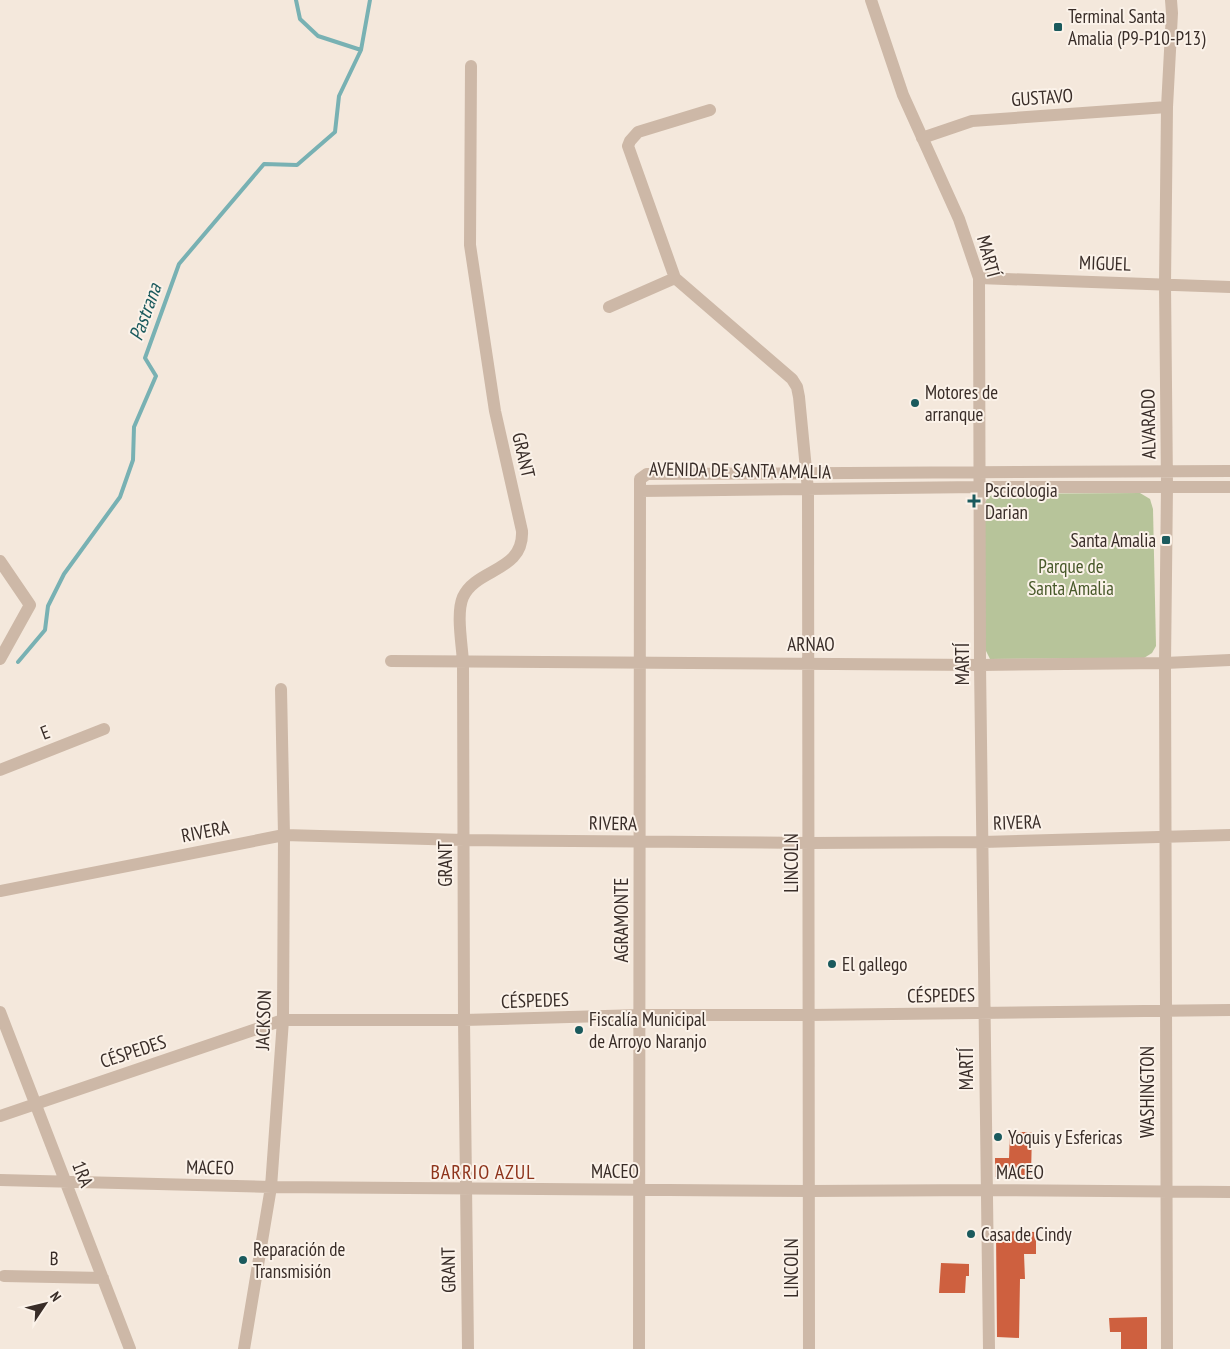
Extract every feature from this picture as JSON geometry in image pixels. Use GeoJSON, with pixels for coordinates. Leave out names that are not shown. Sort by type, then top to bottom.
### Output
{"type":"FeatureCollection","features":[{"type":"Feature","properties":{"kind":"street","name":"MARTÍ"},"geometry":{"type":"LineString","coordinates":[[871,0],[903,95],[958,219],[978,278],[980,665],[988,1349]]}},
{"type":"Feature","properties":{"kind":"street","name":"ALVARADO"},"geometry":{"type":"LineString","coordinates":[[1166,835],[1167,471],[1165,284],[1167,107],[1172,6]]}},
{"type":"Feature","properties":{"kind":"street","name":"GRANT"},"geometry":{"type":"LineString","coordinates":[[468,1349],[465,1188],[463,662],[460,607],[470,587],[510,560],[519,550],[522,541],[522,531],[495,411],[470,244],[471,66]]}},
{"type":"Feature","properties":{"kind":"street","name":"GUSTAVO"},"geometry":{"type":"LineString","coordinates":[[922,138],[972,121],[1167,107]]}},
{"type":"Feature","properties":{"kind":"street"},"geometry":{"type":"LineString","coordinates":[[609,307],[675,278],[628,146],[630,141],[638,132],[710,110]]}},
{"type":"Feature","properties":{"kind":"street","name":"LINCOLN"},"geometry":{"type":"LineString","coordinates":[[675,278],[792,379],[798,387],[808,473],[810,843],[809,1349]]}},
{"type":"Feature","properties":{"kind":"street","name":"MIGUEL"},"geometry":{"type":"LineString","coordinates":[[978,278],[1230,287]]}},
{"type":"Feature","properties":{"kind":"street","name":"AVENIDA DE SANTA AMALIA"},"geometry":{"type":"LineString","coordinates":[[1230,471],[647,474],[640,479],[640,490],[1230,487]]}},
{"type":"Feature","properties":{"kind":"street","name":"AGRAMONTE"},"geometry":{"type":"LineString","coordinates":[[639,1349],[640,490]]}},
{"type":"Feature","properties":{"kind":"street"},"geometry":{"type":"LineString","coordinates":[[0,561],[30,605],[0,659]]}},
{"type":"Feature","properties":{"kind":"street","name":"ARNAO"},"geometry":{"type":"LineString","coordinates":[[391,661],[980,665],[1165,663],[1230,660]]}},
{"type":"Feature","properties":{"kind":"street","name":"JACKSON"},"geometry":{"type":"LineString","coordinates":[[244,1349],[271,1187],[283,1020],[284,835],[281,689]]}},
{"type":"Feature","properties":{"kind":"street","name":"E"},"geometry":{"type":"LineString","coordinates":[[0,770],[104,729]]}},
{"type":"Feature","properties":{"kind":"street","name":"RIVERA"},"geometry":{"type":"LineString","coordinates":[[0,890],[284,835],[464,840],[810,843],[983,842],[1166,835],[1230,835]]}},
{"type":"Feature","properties":{"kind":"street","name":"WASHINGTON"},"geometry":{"type":"LineString","coordinates":[[1166,835],[1167,1349]]}},
{"type":"Feature","properties":{"kind":"street","name":"CÉSPEDES"},"geometry":{"type":"LineString","coordinates":[[0,1116],[283,1020],[464,1020],[640,1015],[1230,1010]]}},
{"type":"Feature","properties":{"kind":"street","name":"1RA"},"geometry":{"type":"LineString","coordinates":[[0,1012],[130,1349]]}},
{"type":"Feature","properties":{"kind":"street","name":"MACEO"},"geometry":{"type":"LineString","coordinates":[[0,1180],[271,1187],[810,1192],[986,1190],[1230,1192]]}},
{"type":"Feature","properties":{"kind":"street","name":"B"},"geometry":{"type":"LineString","coordinates":[[4,1276],[103,1278]]}},
{"type":"Feature","properties":{"kind":"green space","name":"Parque de Santa Amalia"},"geometry":{"type":"Polygon","coordinates":[[[1140,493],[1150,499],[1153,509],[1156,646],[1152,653],[1144,658],[990,659],[984,647],[983,506],[988,497],[995,494],[1140,493]]]}},
{"type":"Feature","properties":{"kind":"building"},"geometry":{"type":"Polygon","coordinates":[[[1010,1132],[1032,1132],[1031,1175],[995,1177],[995,1158],[1009,1158],[1010,1132]]]}},
{"type":"Feature","properties":{"kind":"building"},"geometry":{"type":"Polygon","coordinates":[[[996,1231],[1036,1232],[1036,1254],[1024,1254],[1025,1279],[1020,1279],[1019,1338],[997,1337],[996,1231]]]}},
{"type":"Feature","properties":{"kind":"building"},"geometry":{"type":"Polygon","coordinates":[[[941,1263],[969,1264],[969,1276],[966,1276],[965,1293],[939,1293],[941,1263]]]}},
{"type":"Feature","properties":{"kind":"building"},"geometry":{"type":"Polygon","coordinates":[[[1147,1317],[1147,1349],[1121,1349],[1121,1332],[1110,1332],[1109,1318],[1147,1317]]]}},
{"type":"Feature","properties":{"kind":"waterway","name":"Pastrana"},"geometry":{"type":"LineString","coordinates":[[296,0],[300,19],[318,36],[361,50]]}},
{"type":"Feature","properties":{"kind":"waterway","name":"Pastrana"},"geometry":{"type":"LineString","coordinates":[[18,662],[45,630],[48,606],[64,574],[120,497],[133,460],[134,427],[156,376],[145,358],[179,264],[264,164],[297,165],[335,132],[339,96],[361,50],[370,0]]}},
{"type":"Feature","properties":{"kind":"place","name":"Terminal Santa Amalia (P9-P10-P13)"},"geometry":{"type":"Point","coordinates":[1058,27]}},
{"type":"Feature","properties":{"kind":"place","name":"Motores de arranque"},"geometry":{"type":"Point","coordinates":[915,403]}},
{"type":"Feature","properties":{"kind":"place","name":"Pscicologia Darian"},"geometry":{"type":"Point","coordinates":[974,501]}},
{"type":"Feature","properties":{"kind":"place","name":"Santa Amalia"},"geometry":{"type":"Point","coordinates":[1166,540]}},
{"type":"Feature","properties":{"kind":"place","name":"El gallego"},"geometry":{"type":"Point","coordinates":[832,964]}},
{"type":"Feature","properties":{"kind":"place","name":"Fiscalía Municipal de Arroyo Naranjo"},"geometry":{"type":"Point","coordinates":[579,1030]}},
{"type":"Feature","properties":{"kind":"place","name":"Yoquis y Esfericas"},"geometry":{"type":"Point","coordinates":[998,1137]}},
{"type":"Feature","properties":{"kind":"place","name":"Casa de Cindy"},"geometry":{"type":"Point","coordinates":[971,1234]}},
{"type":"Feature","properties":{"kind":"place","name":"Reparación de Transmisión"},"geometry":{"type":"Point","coordinates":[243,1260]}},
{"type":"Feature","properties":{"kind":"district","name":"BARRIO AZUL"},"geometry":{"type":"Point","coordinates":[483,1172]}}]}
